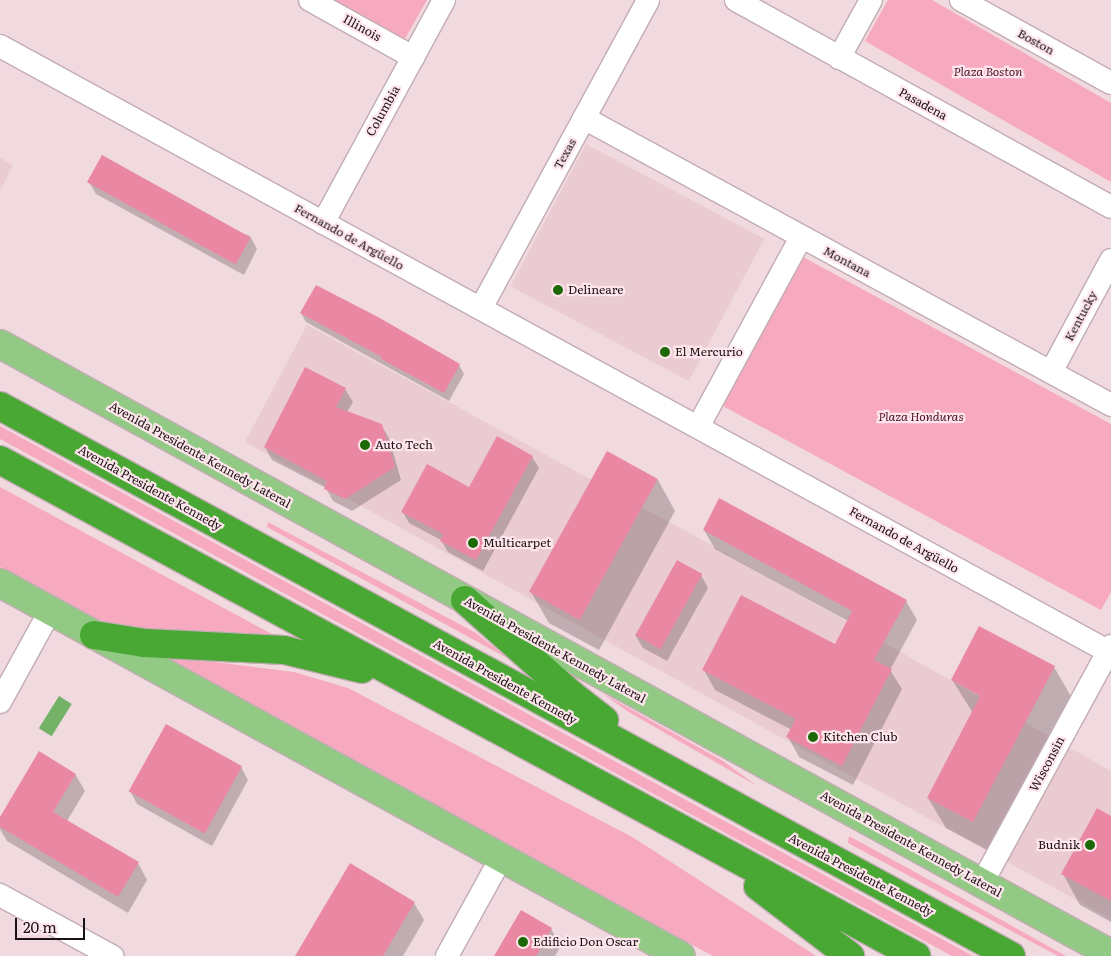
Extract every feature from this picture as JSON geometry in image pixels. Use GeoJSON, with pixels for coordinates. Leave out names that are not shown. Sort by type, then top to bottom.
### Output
{"type":"FeatureCollection","features":[{"type":"Feature","properties":{"kind":"highway","name":"Avenida Presidente Kennedy"},"geometry":{"type":"LineString","coordinates":[[0,406],[1012,956]]}},
{"type":"Feature","properties":{"kind":"highway"},"geometry":{"type":"LineString","coordinates":[[0,460],[916,956]]}},
{"type":"Feature","properties":{"kind":"highway"},"geometry":{"type":"LineString","coordinates":[[465,600],[572,695],[670,771]]}},
{"type":"Feature","properties":{"kind":"highway"},"geometry":{"type":"LineString","coordinates":[[94,635],[145,643],[284,650],[352,665],[429,692]]}},
{"type":"Feature","properties":{"kind":"highway"},"geometry":{"type":"LineString","coordinates":[[691,835],[850,956]]}},
{"type":"Feature","properties":{"kind":"main road","name":"Avenida Presidente Kennedy Lateral"},"geometry":{"type":"LineString","coordinates":[[0,344],[1111,954]]}},
{"type":"Feature","properties":{"kind":"main road"},"geometry":{"type":"LineString","coordinates":[[0,583],[681,956]]}},
{"type":"Feature","properties":{"kind":"street","name":"Illinois"},"geometry":{"type":"LineString","coordinates":[[310,0],[413,57]]}},
{"type":"Feature","properties":{"kind":"street","name":"Columbia"},"geometry":{"type":"LineString","coordinates":[[323,222],[444,0]]}},
{"type":"Feature","properties":{"kind":"street","name":"Texas"},"geometry":{"type":"LineString","coordinates":[[481,308],[648,0]]}},
{"type":"Feature","properties":{"kind":"street","name":"Pasadena"},"geometry":{"type":"LineString","coordinates":[[736,0],[1111,207]]}},
{"type":"Feature","properties":{"kind":"street"},"geometry":{"type":"LineString","coordinates":[[839,58],[871,0]]}},
{"type":"Feature","properties":{"kind":"street","name":"Boston"},"geometry":{"type":"LineString","coordinates":[[961,0],[1111,83]]}},
{"type":"Feature","properties":{"kind":"street","name":"Fernando de Argüello"},"geometry":{"type":"LineString","coordinates":[[0,46],[1110,650]]}},
{"type":"Feature","properties":{"kind":"street","name":"Montana"},"geometry":{"type":"LineString","coordinates":[[584,118],[1111,405]]}},
{"type":"Feature","properties":{"kind":"street"},"geometry":{"type":"LineString","coordinates":[[698,427],[801,237]]}},
{"type":"Feature","properties":{"kind":"street","name":"Kentucky"},"geometry":{"type":"LineString","coordinates":[[1051,372],[1111,260]]}},
{"type":"Feature","properties":{"kind":"street"},"geometry":{"type":"LineString","coordinates":[[0,702],[50,611]]}},
{"type":"Feature","properties":{"kind":"street","name":"Wisconsin"},"geometry":{"type":"LineString","coordinates":[[982,883],[1110,650]]}},
{"type":"Feature","properties":{"kind":"street"},"geometry":{"type":"LineString","coordinates":[[447,956],[501,858]]}},
{"type":"Feature","properties":{"kind":"street"},"geometry":{"type":"LineString","coordinates":[[0,895],[112,956]]}},
{"type":"Feature","properties":{"kind":"shaded area"},"geometry":{"type":"Polygon","coordinates":[[[586,144],[764,239],[689,381],[510,286],[586,144]]]}},
{"type":"Feature","properties":{"kind":"shaded area"},"geometry":{"type":"Polygon","coordinates":[[[0,158],[13,165],[0,191],[0,158]]]}},
{"type":"Feature","properties":{"kind":"shaded area"},"geometry":{"type":"Polygon","coordinates":[[[307,325],[695,536],[1111,771],[1111,919],[245,442],[307,325]]]}},
{"type":"Feature","properties":{"kind":"shaded area"},"geometry":{"type":"Polygon","coordinates":[[[59,696],[72,704],[52,736],[39,728],[59,696]]]}},
{"type":"Feature","properties":{"kind":"green space"},"geometry":{"type":"Polygon","coordinates":[[[322,0],[427,0],[402,44],[322,0]]]}},
{"type":"Feature","properties":{"kind":"green space","name":"Plaza Boston"},"geometry":{"type":"Polygon","coordinates":[[[888,0],[932,0],[1111,103],[1111,182],[865,41],[888,0]]]}},
{"type":"Feature","properties":{"kind":"green space","name":"Plaza Honduras"},"geometry":{"type":"Polygon","coordinates":[[[801,256],[1111,424],[1111,592],[1101,610],[721,405],[801,256]]]}},
{"type":"Feature","properties":{"kind":"green space"},"geometry":{"type":"Polygon","coordinates":[[[0,426],[973,956],[952,956],[0,439],[0,426]]]}},
{"type":"Feature","properties":{"kind":"green space"},"geometry":{"type":"Polygon","coordinates":[[[0,487],[281,639],[147,631],[93,619],[0,567],[0,487]]]}},
{"type":"Feature","properties":{"kind":"green space"},"geometry":{"type":"Polygon","coordinates":[[[268,522],[476,633],[509,659],[267,527],[268,522]]]}},
{"type":"Feature","properties":{"kind":"green space"},"geometry":{"type":"Polygon","coordinates":[[[152,654],[294,672],[348,688],[634,838],[816,956],[713,956],[152,654]]]}},
{"type":"Feature","properties":{"kind":"green space"},"geometry":{"type":"Polygon","coordinates":[[[602,693],[723,761],[757,786],[627,711],[602,693]]]}},
{"type":"Feature","properties":{"kind":"green space"},"geometry":{"type":"Polygon","coordinates":[[[849,836],[1066,956],[1058,956],[848,843],[849,836]]]}},
{"type":"Feature","properties":{"kind":"building"},"geometry":{"type":"Polygon","coordinates":[[[102,155],[251,237],[236,265],[87,182],[102,155]]]}},
{"type":"Feature","properties":{"kind":"building"},"geometry":{"type":"Polygon","coordinates":[[[316,285],[378,317],[460,364],[444,393],[300,313],[316,285]]]}},
{"type":"Feature","properties":{"kind":"building"},"geometry":{"type":"Polygon","coordinates":[[[305,367],[346,388],[336,407],[382,424],[395,467],[345,499],[324,489],[327,481],[264,447],[305,367]]]}},
{"type":"Feature","properties":{"kind":"building"},"geometry":{"type":"Polygon","coordinates":[[[497,436],[533,456],[476,560],[440,541],[443,534],[401,512],[427,464],[469,487],[497,436]]]}},
{"type":"Feature","properties":{"kind":"building"},"geometry":{"type":"Polygon","coordinates":[[[607,451],[658,479],[580,620],[529,592],[607,451]]]}},
{"type":"Feature","properties":{"kind":"building"},"geometry":{"type":"Polygon","coordinates":[[[719,498],[907,600],[874,660],[892,669],[842,766],[786,737],[796,719],[702,670],[741,595],[835,644],[852,611],[703,530],[719,498]]]}},
{"type":"Feature","properties":{"kind":"building"},"geometry":{"type":"Polygon","coordinates":[[[677,560],[702,574],[661,649],[635,635],[677,560]]]}},
{"type":"Feature","properties":{"kind":"building"},"geometry":{"type":"Polygon","coordinates":[[[979,626],[1055,666],[973,822],[927,798],[980,696],[951,680],[979,626]]]}},
{"type":"Feature","properties":{"kind":"building"},"geometry":{"type":"Polygon","coordinates":[[[166,724],[242,766],[205,834],[129,791],[166,724]]]}},
{"type":"Feature","properties":{"kind":"building"},"geometry":{"type":"Polygon","coordinates":[[[39,751],[76,774],[53,812],[139,862],[118,897],[0,827],[0,817],[39,751]]]}},
{"type":"Feature","properties":{"kind":"building"},"geometry":{"type":"Polygon","coordinates":[[[1097,808],[1111,816],[1111,901],[1061,874],[1097,808]]]}},
{"type":"Feature","properties":{"kind":"building"},"geometry":{"type":"Polygon","coordinates":[[[350,863],[415,902],[383,956],[295,956],[350,863]]]}},
{"type":"Feature","properties":{"kind":"building","name":"Edificio Don Oscar"},"geometry":{"type":"Polygon","coordinates":[[[521,910],[552,928],[536,956],[494,956],[521,910]]]}},
{"type":"Feature","properties":{"kind":"place","name":"Delineare"},"geometry":{"type":"Point","coordinates":[558,290]}},
{"type":"Feature","properties":{"kind":"place","name":"El Mercurio"},"geometry":{"type":"Point","coordinates":[665,352]}},
{"type":"Feature","properties":{"kind":"place","name":"Auto Tech"},"geometry":{"type":"Point","coordinates":[365,445]}},
{"type":"Feature","properties":{"kind":"place","name":"Multicarpet"},"geometry":{"type":"Point","coordinates":[473,543]}},
{"type":"Feature","properties":{"kind":"place","name":"Kitchen Club"},"geometry":{"type":"Point","coordinates":[813,737]}},
{"type":"Feature","properties":{"kind":"place","name":"Budnik"},"geometry":{"type":"Point","coordinates":[1090,845]}},
{"type":"Feature","properties":{"kind":"place","name":"Edificio Don Oscar"},"geometry":{"type":"Point","coordinates":[523,942]}}]}
